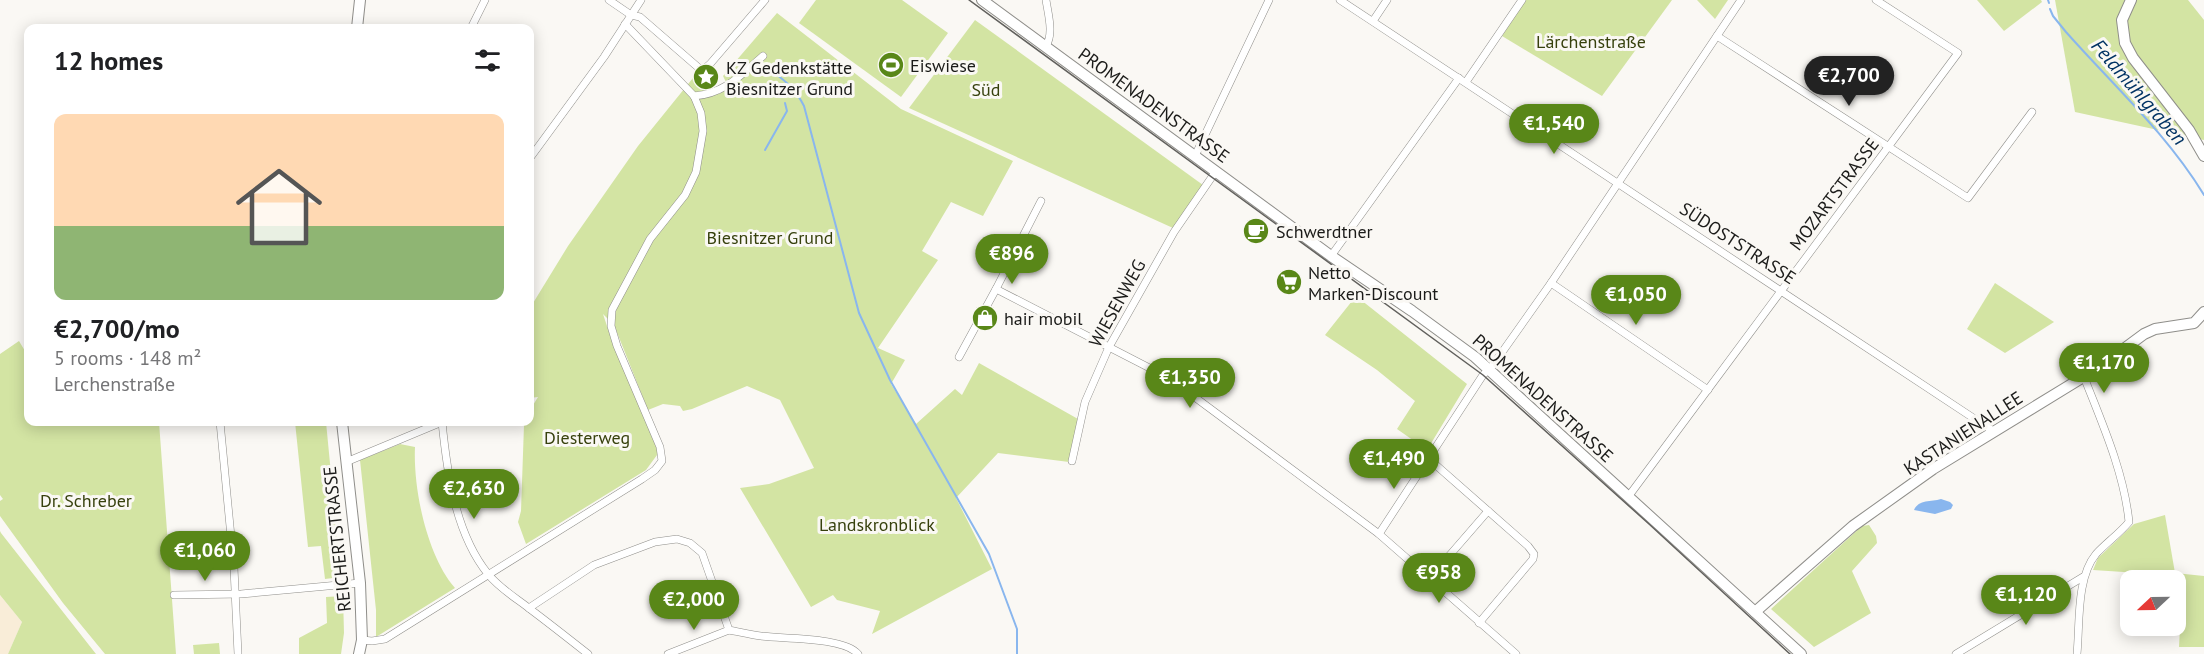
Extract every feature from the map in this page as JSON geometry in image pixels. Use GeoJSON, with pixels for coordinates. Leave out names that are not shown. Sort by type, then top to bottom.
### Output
{"type":"FeatureCollection","features":[{"type":"Feature","properties":{"kind":"main road"},"geometry":{"type":"LineString","coordinates":[[357,24],[360,0]]}},
{"type":"Feature","properties":{"kind":"main road","name":"PROMENADENSTRASSE"},"geometry":{"type":"LineString","coordinates":[[982,0],[1331,256],[1412,311],[1490,369],[1801,654]]}},
{"type":"Feature","properties":{"kind":"main road"},"geometry":{"type":"LineString","coordinates":[[2131,0],[2122,20],[2123,35],[2129,51],[2189,130],[2204,156]]}},
{"type":"Feature","properties":{"kind":"main road","name":"KASTANIENALLEE"},"geometry":{"type":"LineString","coordinates":[[1755,612],[1853,526],[1934,469],[2084,376],[2151,330],[2190,324],[2198,320],[2204,312]]}},
{"type":"Feature","properties":{"kind":"main road","name":"REICHERTSTRASSE"},"geometry":{"type":"LineString","coordinates":[[342,426],[360,583],[362,640],[359,654]]}},
{"type":"Feature","properties":{"kind":"street"},"geometry":{"type":"LineString","coordinates":[[473,24],[485,0]]}},
{"type":"Feature","properties":{"kind":"street"},"geometry":{"type":"LineString","coordinates":[[609,0],[631,15],[640,17],[694,65],[704,69],[765,0]]}},
{"type":"Feature","properties":{"kind":"street"},"geometry":{"type":"LineString","coordinates":[[534,152],[641,0]]}},
{"type":"Feature","properties":{"kind":"street"},"geometry":{"type":"LineString","coordinates":[[1046,0],[1050,31],[1046,46]]}},
{"type":"Feature","properties":{"kind":"street"},"geometry":{"type":"LineString","coordinates":[[1195,156],[1269,0]]}},
{"type":"Feature","properties":{"kind":"street","name":"SÜDOSTSTRASSE"},"geometry":{"type":"LineString","coordinates":[[1340,0],[1993,431]]}},
{"type":"Feature","properties":{"kind":"street"},"geometry":{"type":"LineString","coordinates":[[1373,21],[1387,0]]}},
{"type":"Feature","properties":{"kind":"street"},"geometry":{"type":"LineString","coordinates":[[1331,256],[1522,0]]}},
{"type":"Feature","properties":{"kind":"street"},"geometry":{"type":"LineString","coordinates":[[1379,534],[1482,375],[1490,369],[1551,283],[1741,0]]}},
{"type":"Feature","properties":{"kind":"street","name":"MOZARTSTRASSE"},"geometry":{"type":"LineString","coordinates":[[1628,497],[1958,53],[1876,0]]}},
{"type":"Feature","properties":{"kind":"street"},"geometry":{"type":"LineString","coordinates":[[362,640],[385,639],[659,467],[662,461],[660,447],[617,346],[611,326],[612,310],[650,239],[685,195],[696,172],[704,131],[701,113],[694,96],[625,24]]}},
{"type":"Feature","properties":{"kind":"street"},"geometry":{"type":"LineString","coordinates":[[1717,36],[1968,198],[2032,112]]}},
{"type":"Feature","properties":{"kind":"street"},"geometry":{"type":"LineString","coordinates":[[694,96],[710,95],[720,90],[763,56]]}},
{"type":"Feature","properties":{"kind":"street","name":"WIESENWEG"},"geometry":{"type":"LineString","coordinates":[[1072,461],[1084,402],[1109,347],[1174,232],[1216,171]]}},
{"type":"Feature","properties":{"kind":"street"},"geometry":{"type":"LineString","coordinates":[[959,357],[1041,201]]}},
{"type":"Feature","properties":{"kind":"street"},"geometry":{"type":"LineString","coordinates":[[1551,283],[1708,390]]}},
{"type":"Feature","properties":{"kind":"street"},"geometry":{"type":"LineString","coordinates":[[996,289],[1169,378],[1379,534],[1516,654]]}},
{"type":"Feature","properties":{"kind":"street"},"geometry":{"type":"LineString","coordinates":[[2077,654],[2084,577],[2097,554],[2130,522],[2127,500],[2084,376]]}},
{"type":"Feature","properties":{"kind":"street"},"geometry":{"type":"LineString","coordinates":[[220,426],[236,593],[238,654]]}},
{"type":"Feature","properties":{"kind":"street"},"geometry":{"type":"LineString","coordinates":[[346,462],[432,426]]}},
{"type":"Feature","properties":{"kind":"street"},"geometry":{"type":"LineString","coordinates":[[442,426],[448,475],[455,506],[473,550],[488,574],[505,590],[588,654]]}},
{"type":"Feature","properties":{"kind":"street"},"geometry":{"type":"LineString","coordinates":[[1429,459],[1528,546],[1534,554],[1533,559],[1479,623]]}},
{"type":"Feature","properties":{"kind":"street"},"geometry":{"type":"LineString","coordinates":[[1429,579],[1488,511]]}},
{"type":"Feature","properties":{"kind":"street"},"geometry":{"type":"LineString","coordinates":[[529,608],[594,566],[655,542],[677,539],[690,543],[702,553],[729,630]]}},
{"type":"Feature","properties":{"kind":"street"},"geometry":{"type":"LineString","coordinates":[[1956,654],[2084,577]]}},
{"type":"Feature","properties":{"kind":"street"},"geometry":{"type":"LineString","coordinates":[[174,595],[236,593],[360,583]]}},
{"type":"Feature","properties":{"kind":"street"},"geometry":{"type":"LineString","coordinates":[[668,654],[729,630],[760,636],[837,644],[850,647],[858,654]]}},
{"type":"Feature","properties":{"kind":"shaded area"},"geometry":{"type":"Polygon","coordinates":[[[0,595],[22,622],[8,654],[0,654],[0,595]]]}},
{"type":"Feature","properties":{"kind":"green space","name":"Eiswiese"},"geometry":{"type":"Polygon","coordinates":[[[816,0],[902,0],[948,33],[901,97],[799,23],[816,0]]]}},
{"type":"Feature","properties":{"kind":"green space","name":"Lärchenstraße"},"geometry":{"type":"Polygon","coordinates":[[[1526,0],[1672,0],[1602,96],[1502,36],[1526,0]]]}},
{"type":"Feature","properties":{"kind":"green space"},"geometry":{"type":"Polygon","coordinates":[[[1697,0],[1728,0],[1715,19],[1697,0]]]}},
{"type":"Feature","properties":{"kind":"green space"},"geometry":{"type":"Polygon","coordinates":[[[1977,0],[2041,0],[2042,2],[2004,31],[1977,0]]]}},
{"type":"Feature","properties":{"kind":"green space"},"geometry":{"type":"Polygon","coordinates":[[[2055,0],[2188,0],[2204,20],[2204,140],[2075,112],[2055,0]]]}},
{"type":"Feature","properties":{"kind":"green space","name":"Biesnitzer Grund"},"geometry":{"type":"Polygon","coordinates":[[[777,13],[901,109],[1013,161],[983,216],[951,202],[922,251],[938,260],[878,348],[905,360],[891,384],[916,424],[955,389],[962,395],[979,363],[1078,419],[1069,462],[998,453],[956,498],[992,569],[872,634],[880,611],[837,600],[833,595],[811,607],[740,488],[769,484],[814,468],[780,400],[747,386],[692,409],[683,411],[680,406],[663,404],[648,410],[614,325],[603,314],[657,449],[657,455],[646,470],[526,544],[518,522],[521,511],[524,426],[534,426],[534,404],[538,397],[534,398],[534,301],[568,246],[638,146],[697,73],[719,94],[728,86],[723,76],[777,13]]]}},
{"type":"Feature","properties":{"kind":"green space","name":"Süd"},"geometry":{"type":"Polygon","coordinates":[[[975,20],[1203,185],[1173,228],[909,108],[975,20]]]}},
{"type":"Feature","properties":{"kind":"green space"},"geometry":{"type":"Polygon","coordinates":[[[1995,283],[2054,322],[2005,353],[1967,329],[1995,283]]]}},
{"type":"Feature","properties":{"kind":"green space"},"geometry":{"type":"Polygon","coordinates":[[[1356,296],[1467,384],[1427,450],[1397,429],[1415,401],[1377,370],[1325,335],[1356,296]]]}},
{"type":"Feature","properties":{"kind":"green space","name":"Dr. Schreber"},"geometry":{"type":"Polygon","coordinates":[[[19,341],[24,349],[24,426],[159,426],[176,654],[105,654],[63,603],[0,516],[0,501],[3,499],[0,495],[0,354],[19,341]]]}},
{"type":"Feature","properties":{"kind":"green space"},"geometry":{"type":"Polygon","coordinates":[[[295,426],[326,426],[341,577],[325,579],[321,546],[308,547],[295,426]]]}},
{"type":"Feature","properties":{"kind":"green space"},"geometry":{"type":"Polygon","coordinates":[[[400,444],[415,447],[416,482],[424,521],[437,558],[455,588],[376,637],[376,610],[360,460],[400,444]]]}},
{"type":"Feature","properties":{"kind":"green space"},"geometry":{"type":"Polygon","coordinates":[[[2165,515],[2174,570],[2093,570],[2098,558],[2134,524],[2165,515]]]}},
{"type":"Feature","properties":{"kind":"green space"},"geometry":{"type":"Polygon","coordinates":[[[1869,525],[1876,536],[1877,543],[1852,571],[1871,613],[1814,647],[1771,609],[1862,526],[1869,525]]]}},
{"type":"Feature","properties":{"kind":"green space"},"geometry":{"type":"Polygon","coordinates":[[[0,531],[96,654],[8,654],[22,622],[0,595],[0,531]]]}},
{"type":"Feature","properties":{"kind":"green space"},"geometry":{"type":"Polygon","coordinates":[[[2186,574],[2204,576],[2204,647],[2179,647],[2180,636],[2186,636],[2186,574]]]}},
{"type":"Feature","properties":{"kind":"green space"},"geometry":{"type":"Polygon","coordinates":[[[343,596],[344,633],[341,654],[299,654],[299,638],[327,623],[326,597],[343,596]]]}},
{"type":"Feature","properties":{"kind":"green space"},"geometry":{"type":"Polygon","coordinates":[[[219,643],[220,654],[194,654],[193,645],[219,643]]]}},
{"type":"Feature","properties":{"kind":"water"},"geometry":{"type":"Polygon","coordinates":[[[1941,499],[1953,505],[1951,509],[1935,514],[1914,510],[1922,502],[1941,499]]]}},
{"type":"Feature","properties":{"kind":"waterway","name":"Feldmühlgraben"},"geometry":{"type":"LineString","coordinates":[[2050,9],[2066,32],[2139,110],[2173,151],[2204,195]]}},
{"type":"Feature","properties":{"kind":"waterway"},"geometry":{"type":"LineString","coordinates":[[773,72],[791,87],[804,106],[859,313],[890,380],[989,554],[1017,629],[1017,654]]}},
{"type":"Feature","properties":{"kind":"waterway"},"geometry":{"type":"LineString","coordinates":[[765,150],[787,111],[785,103]]}},
{"type":"Feature","properties":{"kind":"tram line"},"geometry":{"type":"LineString","coordinates":[[969,0],[1483,375],[1790,654]]}},
{"type":"Feature","properties":{"kind":"place","name":"Eiswiese"},"geometry":{"type":"Point","coordinates":[891,65]}},
{"type":"Feature","properties":{"kind":"place","name":"KZ Gedenkstätte Biesnitzer Grund"},"geometry":{"type":"Point","coordinates":[706,77]}},
{"type":"Feature","properties":{"kind":"place","name":"Schwerdtner"},"geometry":{"type":"Point","coordinates":[1256,231]}},
{"type":"Feature","properties":{"kind":"place","name":"Netto Marken-Discount"},"geometry":{"type":"Point","coordinates":[1289,282]}},
{"type":"Feature","properties":{"kind":"place","name":"hair mobil"},"geometry":{"type":"Point","coordinates":[985,318]}},
{"type":"Feature","properties":{"kind":"park label","name":"Diesterweg"},"geometry":{"type":"Point","coordinates":[587,437]}},
{"type":"Feature","properties":{"kind":"park label","name":"Landskronblick"},"geometry":{"type":"Point","coordinates":[877,524]}}]}
